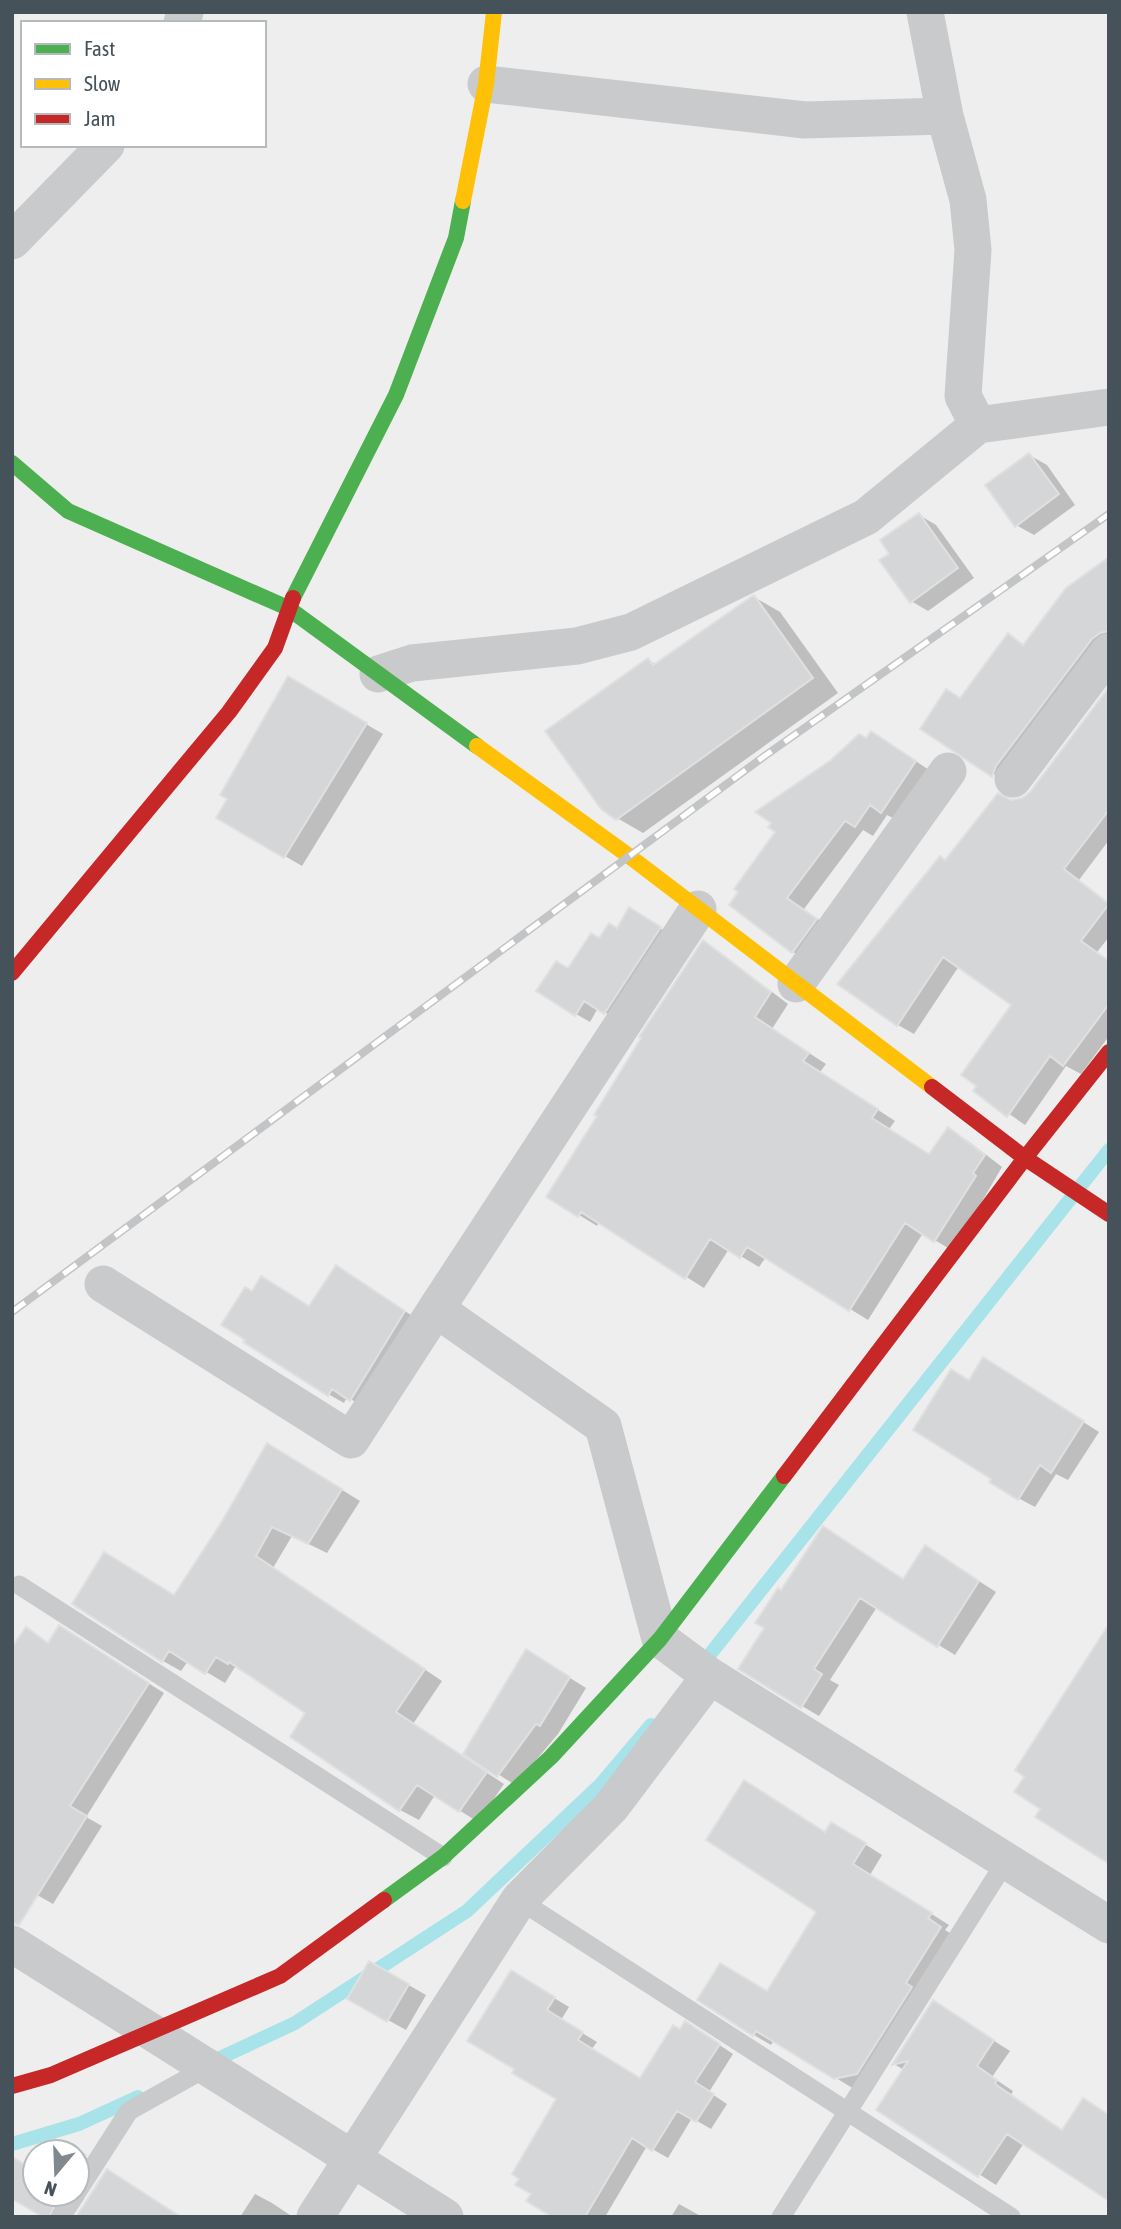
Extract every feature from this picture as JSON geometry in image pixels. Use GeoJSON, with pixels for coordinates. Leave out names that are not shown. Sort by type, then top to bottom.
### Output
{"type":"FeatureCollection","features":[{"type":"Feature","properties":{"kind":"street"},"geometry":{"type":"LineString","coordinates":[[12,973],[229,712],[275,648],[288,608],[397,395],[456,238],[485,84],[495,12]]}},
{"type":"Feature","properties":{"kind":"street"},"geometry":{"type":"LineString","coordinates":[[925,12],[946,116],[968,200],[973,250],[964,396],[978,425]]}},
{"type":"Feature","properties":{"kind":"street"},"geometry":{"type":"LineString","coordinates":[[485,84],[805,120],[946,116]]}},
{"type":"Feature","properties":{"kind":"street"},"geometry":{"type":"LineString","coordinates":[[12,241],[104,147]]}},
{"type":"Feature","properties":{"kind":"street"},"geometry":{"type":"LineString","coordinates":[[378,674],[412,663],[577,646],[631,632],[866,517],[978,425],[1109,407]]}},
{"type":"Feature","properties":{"kind":"street"},"geometry":{"type":"LineString","coordinates":[[12,463],[68,511],[288,608],[629,856],[1025,1158],[1109,1214]]}},
{"type":"Feature","properties":{"kind":"street"},"geometry":{"type":"LineString","coordinates":[[1013,779],[1109,652]]}},
{"type":"Feature","properties":{"kind":"street"},"geometry":{"type":"LineString","coordinates":[[796,984],[948,771]]}},
{"type":"Feature","properties":{"kind":"street"},"geometry":{"type":"LineString","coordinates":[[103,1284],[351,1440],[698,909]]}},
{"type":"Feature","properties":{"kind":"street"},"geometry":{"type":"LineString","coordinates":[[12,2085],[51,2075],[280,1976],[443,1857],[551,1757],[660,1639],[1025,1158],[1109,1052]]}},
{"type":"Feature","properties":{"kind":"street"},"geometry":{"type":"LineString","coordinates":[[436,1309],[603,1426],[660,1639],[710,1676],[1109,1925]]}},
{"type":"Feature","properties":{"kind":"street"},"geometry":{"type":"LineString","coordinates":[[315,2217],[519,1900],[611,1807],[710,1676]]}},
{"type":"Feature","properties":{"kind":"street"},"geometry":{"type":"LineString","coordinates":[[12,1944],[445,2217]]}},
{"type":"Feature","properties":{"kind":"lane"},"geometry":{"type":"LineString","coordinates":[[19,1584],[443,1857]]}},
{"type":"Feature","properties":{"kind":"lane"},"geometry":{"type":"LineString","coordinates":[[781,2217],[1006,1861]]}},
{"type":"Feature","properties":{"kind":"lane"},"geometry":{"type":"LineString","coordinates":[[519,1900],[1011,2217]]}},
{"type":"Feature","properties":{"kind":"lane"},"geometry":{"type":"LineString","coordinates":[[91,2170],[129,2111],[206,2068]]}},
{"type":"Feature","properties":{"kind":"building"},"geometry":{"type":"Polygon","coordinates":[[[1029,453],[1059,494],[1015,527],[985,485],[1029,453]]]}},
{"type":"Feature","properties":{"kind":"building"},"geometry":{"type":"Polygon","coordinates":[[[919,513],[958,568],[910,603],[879,560],[889,554],[880,540],[919,513]]]}},
{"type":"Feature","properties":{"kind":"building"},"geometry":{"type":"Polygon","coordinates":[[[1109,557],[1109,631],[1092,639],[996,766],[992,777],[920,729],[946,689],[960,698],[1008,633],[1023,645],[1066,588],[1109,557]]]}},
{"type":"Feature","properties":{"kind":"building"},"geometry":{"type":"Polygon","coordinates":[[[754,595],[813,678],[616,820],[601,809],[545,731],[648,658],[653,665],[754,595]]]}},
{"type":"Feature","properties":{"kind":"building"},"geometry":{"type":"Polygon","coordinates":[[[288,676],[367,723],[284,858],[216,818],[227,799],[220,795],[288,676]]]}},
{"type":"Feature","properties":{"kind":"building"},"geometry":{"type":"Polygon","coordinates":[[[1109,687],[1109,810],[1064,869],[1109,904],[1081,941],[1109,961],[1109,1004],[1063,1066],[1050,1056],[1007,1117],[973,1091],[976,1086],[961,1075],[1011,1005],[943,957],[897,1026],[837,984],[940,856],[945,860],[998,793],[1011,800],[1022,798],[1030,792],[1109,687]]]}},
{"type":"Feature","properties":{"kind":"building"},"geometry":{"type":"Polygon","coordinates":[[[871,731],[916,761],[881,813],[870,805],[855,827],[845,821],[787,898],[817,919],[792,953],[729,905],[738,892],[734,889],[775,832],[768,827],[771,823],[755,812],[831,760],[859,734],[866,738],[871,731]]]}},
{"type":"Feature","properties":{"kind":"building"},"geometry":{"type":"Polygon","coordinates":[[[629,907],[661,927],[604,1014],[584,1001],[575,1016],[536,991],[556,961],[568,968],[591,933],[599,938],[609,923],[617,928],[629,907]]]}},
{"type":"Feature","properties":{"kind":"building"},"geometry":{"type":"Polygon","coordinates":[[[703,940],[771,992],[755,1017],[809,1053],[803,1061],[878,1109],[872,1118],[929,1154],[948,1127],[985,1155],[973,1173],[976,1176],[934,1242],[905,1223],[849,1311],[747,1247],[740,1258],[710,1239],[685,1279],[581,1212],[578,1217],[546,1197],[597,1116],[594,1115],[641,1038],[639,1037],[703,940]]]}},
{"type":"Feature","properties":{"kind":"building"},"geometry":{"type":"Polygon","coordinates":[[[336,1265],[405,1311],[350,1401],[332,1389],[328,1396],[221,1325],[245,1287],[252,1291],[261,1276],[309,1306],[336,1265]]]}},
{"type":"Feature","properties":{"kind":"building"},"geometry":{"type":"Polygon","coordinates":[[[983,1357],[1084,1421],[1051,1473],[1040,1465],[1018,1500],[989,1482],[991,1479],[913,1430],[951,1369],[969,1380],[983,1357]]]}},
{"type":"Feature","properties":{"kind":"building"},"geometry":{"type":"Polygon","coordinates":[[[267,1443],[342,1489],[308,1544],[272,1527],[256,1556],[425,1669],[396,1712],[487,1772],[459,1812],[417,1785],[399,1811],[290,1737],[305,1713],[229,1662],[228,1664],[216,1657],[205,1674],[169,1651],[162,1662],[72,1604],[104,1552],[174,1595],[221,1523],[267,1443]]]}},
{"type":"Feature","properties":{"kind":"building"},"geometry":{"type":"Polygon","coordinates":[[[823,1526],[903,1579],[925,1545],[979,1581],[937,1647],[860,1598],[814,1669],[822,1674],[801,1708],[738,1669],[764,1628],[755,1623],[778,1588],[781,1590],[823,1526]]]}},
{"type":"Feature","properties":{"kind":"building"},"geometry":{"type":"Polygon","coordinates":[[[1109,1624],[1109,1864],[1035,1817],[1040,1809],[1014,1792],[1024,1777],[1015,1770],[1109,1624]]]}},
{"type":"Feature","properties":{"kind":"building"},"geometry":{"type":"Polygon","coordinates":[[[59,1625],[149,1683],[70,1806],[87,1816],[19,1925],[12,1923],[12,1647],[26,1627],[48,1643],[59,1625]]]}},
{"type":"Feature","properties":{"kind":"building"},"geometry":{"type":"Polygon","coordinates":[[[526,1649],[570,1677],[540,1726],[536,1724],[497,1777],[463,1754],[526,1649]]]}},
{"type":"Feature","properties":{"kind":"building"},"geometry":{"type":"Polygon","coordinates":[[[744,1780],[825,1832],[831,1822],[866,1843],[853,1864],[932,1913],[928,1918],[941,1927],[906,1983],[912,1987],[857,2074],[834,2079],[756,2031],[753,2036],[697,2000],[720,1963],[767,1991],[816,1912],[706,1840],[744,1780]]]}},
{"type":"Feature","properties":{"kind":"building"},"geometry":{"type":"Polygon","coordinates":[[[369,1961],[409,1984],[387,2022],[347,1999],[369,1961]]]}},
{"type":"Feature","properties":{"kind":"building"},"geometry":{"type":"Polygon","coordinates":[[[511,1970],[555,1997],[547,2010],[583,2032],[578,2040],[640,2078],[673,2025],[680,2029],[685,2021],[720,2044],[695,2082],[714,2094],[696,2122],[677,2111],[652,2151],[632,2138],[585,2217],[552,2217],[526,2201],[531,2194],[515,2185],[519,2179],[512,2174],[556,2099],[512,2073],[514,2069],[467,2041],[511,1970]]]}},
{"type":"Feature","properties":{"kind":"building"},"geometry":{"type":"Polygon","coordinates":[[[933,2000],[994,2040],[977,2066],[997,2080],[995,2084],[1062,2130],[1083,2098],[1109,2115],[1109,2201],[1007,2134],[978,2177],[876,2110],[908,2061],[892,2065],[933,2000]]]}},
{"type":"Feature","properties":{"kind":"building"},"geometry":{"type":"Polygon","coordinates":[[[12,2157],[21,2162],[21,2204],[12,2199],[12,2157]]]}},
{"type":"Feature","properties":{"kind":"building"},"geometry":{"type":"Polygon","coordinates":[[[107,2169],[181,2217],[76,2217],[82,2208],[91,2208],[91,2194],[107,2169]]]}},
{"type":"Feature","properties":{"kind":"building"},"geometry":{"type":"Polygon","coordinates":[[[28,2208],[54,2208],[49,2217],[43,2217],[28,2208]]]}},
{"type":"Feature","properties":{"kind":"waterway"},"geometry":{"type":"LineString","coordinates":[[700,1667],[1109,1150]]}},
{"type":"Feature","properties":{"kind":"waterway"},"geometry":{"type":"LineString","coordinates":[[207,2064],[295,2023],[467,1911],[601,1784],[651,1725]]}},
{"type":"Feature","properties":{"kind":"waterway"},"geometry":{"type":"LineString","coordinates":[[12,2144],[79,2124],[138,2097]]}},
{"type":"Feature","properties":{"kind":"railway"},"geometry":{"type":"LineString","coordinates":[[12,1312],[766,755],[1109,514]]}},
{"type":"Feature","properties":{"kind":"traffic: fast"},"geometry":{"type":"LineString","coordinates":[[293,598],[396,395],[456,238],[463,201]]}},
{"type":"Feature","properties":{"kind":"traffic: fast"},"geometry":{"type":"LineString","coordinates":[[12,463],[68,511],[288,608],[477,746]]}},
{"type":"Feature","properties":{"kind":"traffic: fast"},"geometry":{"type":"LineString","coordinates":[[384,1900],[443,1857],[551,1757],[660,1639],[784,1476]]}},
{"type":"Feature","properties":{"kind":"traffic: slow"},"geometry":{"type":"LineString","coordinates":[[463,201],[486,84],[494,12]]}},
{"type":"Feature","properties":{"kind":"traffic: slow"},"geometry":{"type":"LineString","coordinates":[[477,746],[629,856],[932,1087]]}},
{"type":"Feature","properties":{"kind":"traffic: jam"},"geometry":{"type":"LineString","coordinates":[[12,973],[229,712],[275,648],[293,598]]}},
{"type":"Feature","properties":{"kind":"traffic: jam"},"geometry":{"type":"LineString","coordinates":[[784,1476],[1025,1158],[1109,1052]]}},
{"type":"Feature","properties":{"kind":"traffic: jam"},"geometry":{"type":"LineString","coordinates":[[932,1087],[1025,1158],[1109,1214]]}},
{"type":"Feature","properties":{"kind":"traffic: jam"},"geometry":{"type":"LineString","coordinates":[[12,2086],[51,2075],[280,1976],[384,1900]]}}]}
